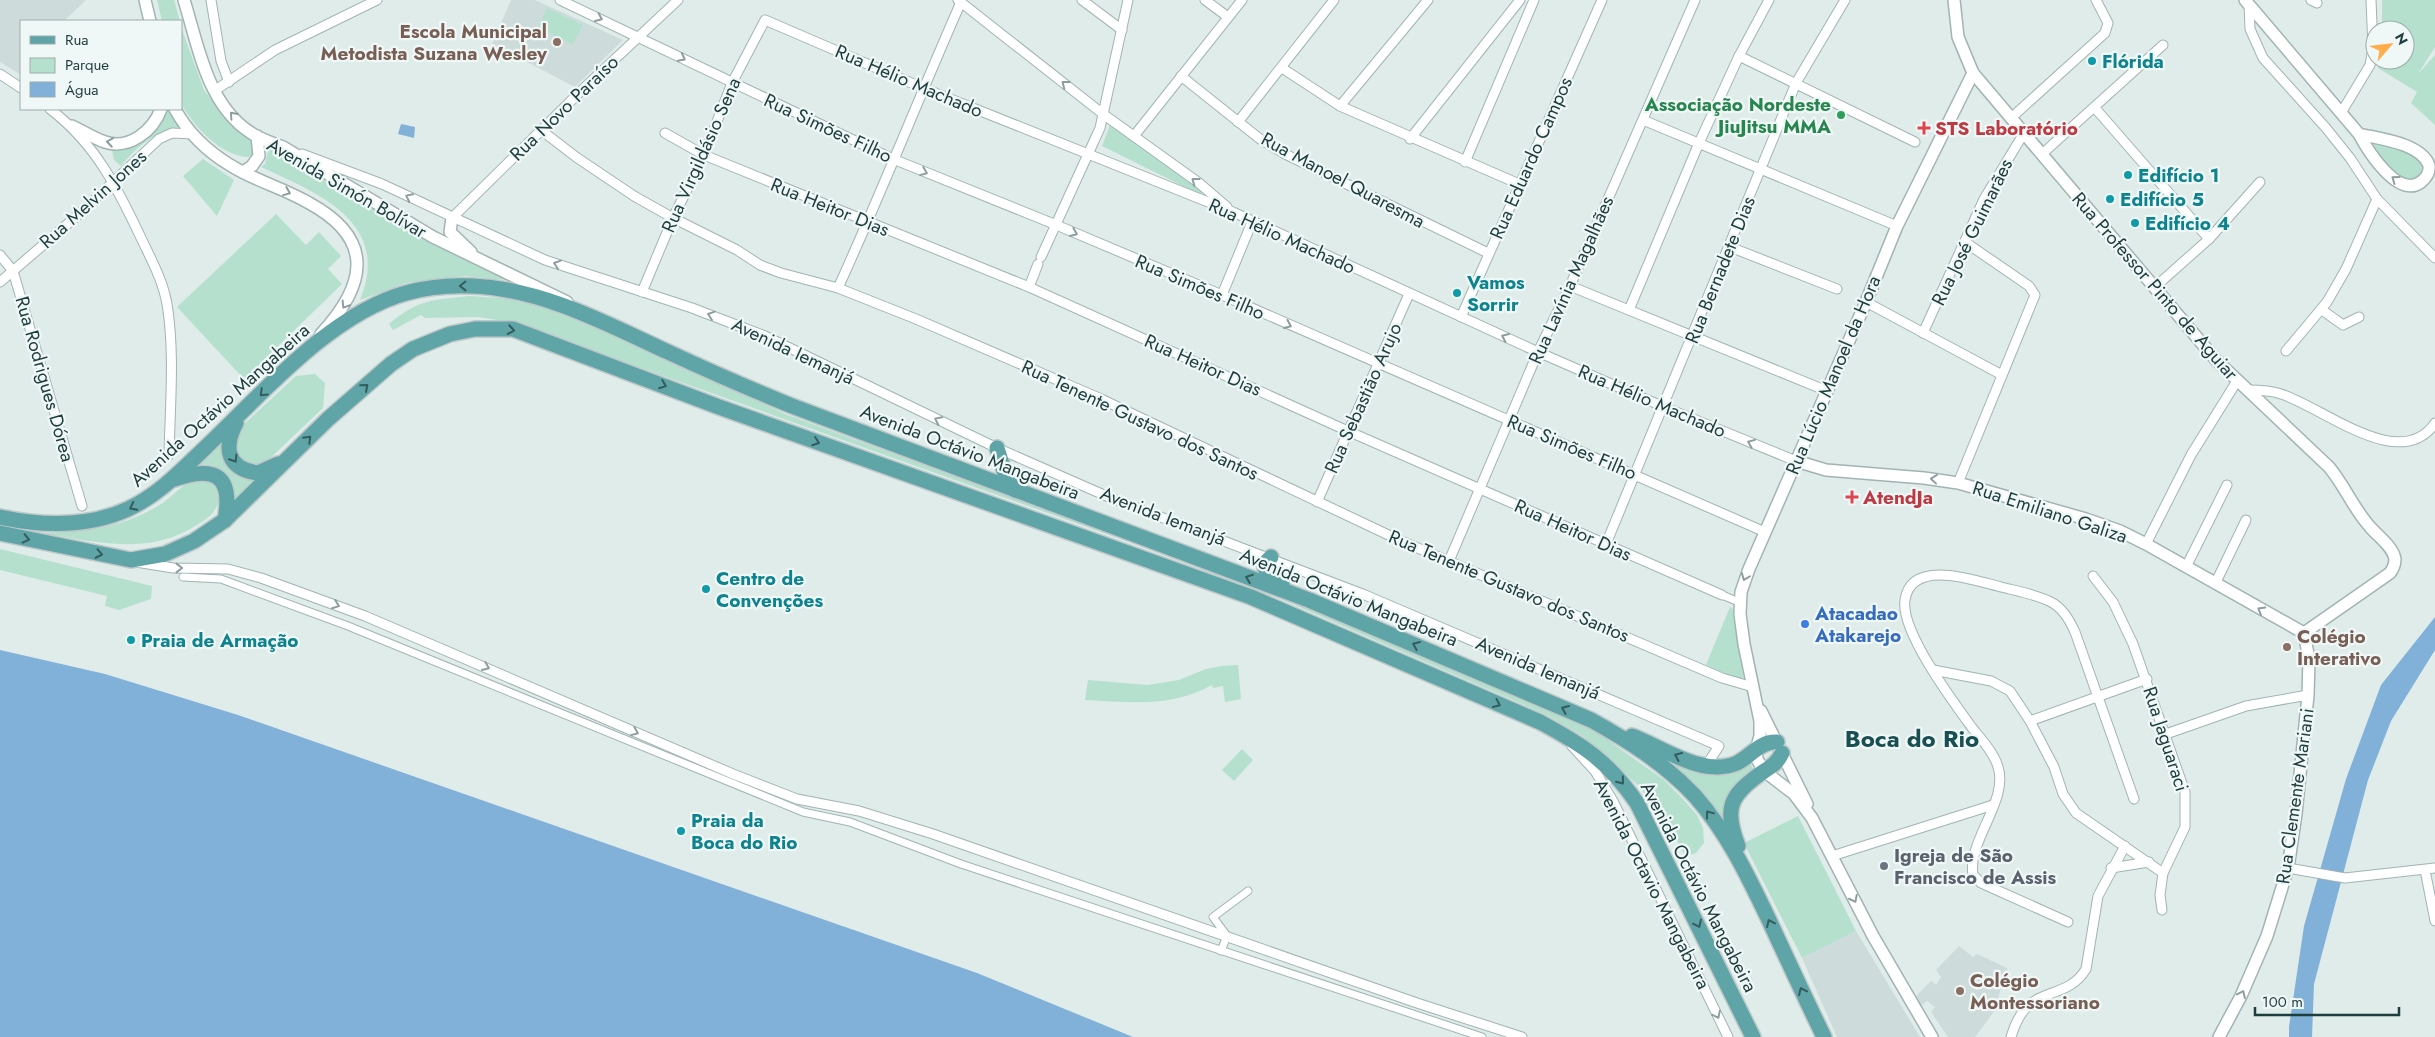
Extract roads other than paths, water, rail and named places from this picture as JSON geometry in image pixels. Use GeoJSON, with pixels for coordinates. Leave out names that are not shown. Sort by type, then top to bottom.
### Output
{"type":"FeatureCollection","features":[{"type":"Feature","properties":{"kind":"main road","name":"Avenida Octávio Mangabeira"},"geometry":{"type":"LineString","coordinates":[[0,517],[47,524],[91,521],[126,511],[146,500],[173,479],[303,354],[345,323],[376,305],[409,292],[454,286],[497,288],[579,310],[732,382],[1309,600],[1591,720],[1640,749],[1694,795],[1724,835],[1752,885],[1824,1037]]}},
{"type":"Feature","properties":{"kind":"main road","name":"Avenida Octávio Mangabeira"},"geometry":{"type":"LineString","coordinates":[[0,533],[131,560],[148,558],[179,548],[210,532],[225,520],[328,418],[391,364],[413,349],[432,340],[467,330],[492,327],[513,329],[728,410],[1251,598],[1540,722],[1598,757],[1614,772],[1637,803],[1750,1031],[1757,1037]]}},
{"type":"Feature","properties":{"kind":"main road"},"geometry":{"type":"LineString","coordinates":[[240,415],[231,433],[228,445],[230,456],[239,467],[258,473],[287,460]]}},
{"type":"Feature","properties":{"kind":"main road"},"geometry":{"type":"LineString","coordinates":[[997,448],[1006,477],[1015,490]]}},
{"type":"Feature","properties":{"kind":"main road"},"geometry":{"type":"LineString","coordinates":[[173,479],[201,472],[210,473],[220,479],[226,489],[229,500],[225,520]]}},
{"type":"Feature","properties":{"kind":"main road"},"geometry":{"type":"LineString","coordinates":[[1271,558],[1266,562],[1265,568],[1272,580],[1298,592],[1309,600]]}},
{"type":"Feature","properties":{"kind":"main road"},"geometry":{"type":"LineString","coordinates":[[1591,720],[1691,762],[1706,766],[1736,764],[1768,742],[1780,748],[1776,763],[1739,790],[1734,797],[1731,807],[1731,826],[1752,885]]}},
{"type":"Feature","properties":{"kind":"main road"},"geometry":{"type":"LineString","coordinates":[[1816,1021],[1816,1037]]}},
{"type":"Feature","properties":{"kind":"street"},"geometry":{"type":"LineString","coordinates":[[145,0],[150,20]]}},
{"type":"Feature","properties":{"kind":"street","name":"Avenida Simón Bolívar"},"geometry":{"type":"LineString","coordinates":[[184,0],[198,52],[214,91],[236,119],[257,136],[283,147],[412,226],[486,264],[562,298],[579,310]]}},
{"type":"Feature","properties":{"kind":"street"},"geometry":{"type":"LineString","coordinates":[[211,0],[222,61],[229,82]]}},
{"type":"Feature","properties":{"kind":"street"},"geometry":{"type":"LineString","coordinates":[[214,91],[275,50],[377,0]]}},
{"type":"Feature","properties":{"kind":"street","name":"Rua Simões Filho"},"geometry":{"type":"LineString","coordinates":[[560,0],[893,159],[1222,295],[1378,365],[1635,474],[1764,532]]}},
{"type":"Feature","properties":{"kind":"street","name":"Rua Novo Paraíso"},"geometry":{"type":"LineString","coordinates":[[452,218],[638,36],[678,0]]}},
{"type":"Feature","properties":{"kind":"street"},"geometry":{"type":"LineString","coordinates":[[1082,0],[1122,30]]}},
{"type":"Feature","properties":{"kind":"street"},"geometry":{"type":"LineString","coordinates":[[1029,287],[1054,224],[1088,154],[1104,114],[1128,0]]}},
{"type":"Feature","properties":{"kind":"street"},"geometry":{"type":"LineString","coordinates":[[1205,0],[1228,17]]}},
{"type":"Feature","properties":{"kind":"street"},"geometry":{"type":"LineString","coordinates":[[1134,136],[1242,0]]}},
{"type":"Feature","properties":{"kind":"street"},"geometry":{"type":"LineString","coordinates":[[1238,122],[1334,0]]}},
{"type":"Feature","properties":{"kind":"street"},"geometry":{"type":"LineString","coordinates":[[1340,106],[1428,0]]}},
{"type":"Feature","properties":{"kind":"street"},"geometry":{"type":"LineString","coordinates":[[1410,138],[1520,0]]}},
{"type":"Feature","properties":{"kind":"street"},"geometry":{"type":"LineString","coordinates":[[1465,162],[1534,0]]}},
{"type":"Feature","properties":{"kind":"street","name":"Rua Eduardo Campos"},"geometry":{"type":"LineString","coordinates":[[1461,317],[1602,0]]}},
{"type":"Feature","properties":{"kind":"street","name":"Rua Lavínia Magalhães"},"geometry":{"type":"LineString","coordinates":[[1449,561],[1508,420],[1570,286],[1695,0]]}},
{"type":"Feature","properties":{"kind":"street"},"geometry":{"type":"LineString","coordinates":[[1629,310],[1699,142],[1739,56],[1769,0]]}},
{"type":"Feature","properties":{"kind":"street","name":"Rua Bernadete Dias"},"geometry":{"type":"LineString","coordinates":[[1606,544],[1693,337],[1796,83],[1845,0]]}},
{"type":"Feature","properties":{"kind":"street","name":"Rua Professor Pinto de Aguiar"},"geometry":{"type":"LineString","coordinates":[[1954,0],[1958,37],[1973,73],[2237,382],[2329,467],[2342,483],[2363,519],[2392,551],[2395,559],[2394,567],[2390,573],[2304,633]]}},
{"type":"Feature","properties":{"kind":"street"},"geometry":{"type":"LineString","coordinates":[[2011,118],[2105,33],[2108,26],[2106,18],[2096,0]]}},
{"type":"Feature","properties":{"kind":"street"},"geometry":{"type":"LineString","coordinates":[[2341,113],[2370,65],[2373,48],[2371,0]]}},
{"type":"Feature","properties":{"kind":"street"},"geometry":{"type":"LineString","coordinates":[[838,288],[868,223],[960,1],[1104,114],[1199,183],[1233,212]]}},
{"type":"Feature","properties":{"kind":"street"},"geometry":{"type":"LineString","coordinates":[[2247,3],[2359,134],[2376,160],[2400,183],[2411,186],[2420,182],[2428,174],[2429,165],[2425,157],[2414,150],[2359,134]]}},
{"type":"Feature","properties":{"kind":"street"},"geometry":{"type":"LineString","coordinates":[[2247,3],[2250,29],[2263,58],[2326,128],[2350,158],[2377,199],[2435,258]]}},
{"type":"Feature","properties":{"kind":"street","name":"Rua Hélio Machado"},"geometry":{"type":"LineString","coordinates":[[765,20],[923,88],[1233,212],[1538,352],[1664,407],[1796,460]]}},
{"type":"Feature","properties":{"kind":"street","name":"Rua Virgildásio Sena"},"geometry":{"type":"LineString","coordinates":[[642,292],[673,218],[704,155],[732,83],[765,20]]}},
{"type":"Feature","properties":{"kind":"street"},"geometry":{"type":"LineString","coordinates":[[2042,154],[2164,45]]}},
{"type":"Feature","properties":{"kind":"street"},"geometry":{"type":"LineString","coordinates":[[1739,56],[1915,142]]}},
{"type":"Feature","properties":{"kind":"street"},"geometry":{"type":"LineString","coordinates":[[1282,68],[1340,106],[1519,184]]}},
{"type":"Feature","properties":{"kind":"street","name":"Rua Lúcio Manoel da Hora"},"geometry":{"type":"LineString","coordinates":[[1756,701],[1744,644],[1739,602],[1744,580],[1866,302],[1897,226],[1973,73]]}},
{"type":"Feature","properties":{"kind":"street"},"geometry":{"type":"LineString","coordinates":[[0,74],[20,87]]}},
{"type":"Feature","properties":{"kind":"street","name":"Rua Manoel Quaresma"},"geometry":{"type":"LineString","coordinates":[[1181,76],[1260,139],[1304,165],[1488,253]]}},
{"type":"Feature","properties":{"kind":"street"},"geometry":{"type":"LineString","coordinates":[[2095,108],[2209,239]]}},
{"type":"Feature","properties":{"kind":"street"},"geometry":{"type":"LineString","coordinates":[[51,110],[72,126],[90,146],[113,182],[152,261],[167,302],[170,361],[168,455]]}},
{"type":"Feature","properties":{"kind":"street"},"geometry":{"type":"LineString","coordinates":[[72,126],[104,142],[125,143],[134,140],[150,128],[159,110]]}},
{"type":"Feature","properties":{"kind":"street","name":"Avenida Simón Bolívar"},"geometry":{"type":"LineString","coordinates":[[176,110],[193,134],[217,156],[242,172],[308,202],[329,215],[344,228],[355,250],[356,277],[348,300],[335,319],[303,354]]}},
{"type":"Feature","properties":{"kind":"street"},"geometry":{"type":"LineString","coordinates":[[1643,120],[1762,168],[1897,226]]}},
{"type":"Feature","properties":{"kind":"street","name":"Rua Tenente Gustavo dos Santos"},"geometry":{"type":"LineString","coordinates":[[541,130],[604,177],[673,218],[736,250],[760,265],[781,273],[838,288],[1099,398],[1317,502],[1449,561],[1522,590],[1722,678],[1753,688]]}},
{"type":"Feature","properties":{"kind":"street","name":"Rua Melvin Jones"},"geometry":{"type":"LineString","coordinates":[[0,282],[164,136],[177,132],[193,134]]}},
{"type":"Feature","properties":{"kind":"street","name":"Rua José Guimarães"},"geometry":{"type":"LineString","coordinates":[[1923,333],[1984,198],[2024,133]]}},
{"type":"Feature","properties":{"kind":"street","name":"Rua Heitor Dias"},"geometry":{"type":"LineString","coordinates":[[665,134],[704,155],[1029,287],[1350,432],[1739,602]]}},
{"type":"Feature","properties":{"kind":"street"},"geometry":{"type":"LineString","coordinates":[[242,172],[252,166],[259,156],[257,136]]}},
{"type":"Feature","properties":{"kind":"street","name":"Avenida Iemanjá"},"geometry":{"type":"LineString","coordinates":[[283,147],[382,184],[545,260],[728,321],[765,336],[997,448],[1127,504],[1271,558],[1442,626],[1719,746],[1706,766]]}},
{"type":"Feature","properties":{"kind":"street"},"geometry":{"type":"LineString","coordinates":[[2156,287],[2209,239],[2260,182]]}},
{"type":"Feature","properties":{"kind":"street"},"geometry":{"type":"LineString","coordinates":[[2286,351],[2322,310],[2346,269],[2377,199]]}},
{"type":"Feature","properties":{"kind":"street"},"geometry":{"type":"LineString","coordinates":[[452,218],[449,228],[453,236],[486,264]]}},
{"type":"Feature","properties":{"kind":"street"},"geometry":{"type":"LineString","coordinates":[[1222,295],[1252,222]]}},
{"type":"Feature","properties":{"kind":"street"},"geometry":{"type":"LineString","coordinates":[[1958,483],[2035,292],[1965,242]]}},
{"type":"Feature","properties":{"kind":"street"},"geometry":{"type":"LineString","coordinates":[[1730,247],[1837,290]]}},
{"type":"Feature","properties":{"kind":"street","name":"Rua Rodrigues Dórea"},"geometry":{"type":"LineString","coordinates":[[0,255],[13,271],[82,506]]}},
{"type":"Feature","properties":{"kind":"street"},"geometry":{"type":"LineString","coordinates":[[1570,286],[1827,391]]}},
{"type":"Feature","properties":{"kind":"street","name":"Rua Sebastião Arujo"},"geometry":{"type":"LineString","coordinates":[[1317,502],[1350,432],[1409,294]]}},
{"type":"Feature","properties":{"kind":"street"},"geometry":{"type":"LineString","coordinates":[[1866,302],[2002,375]]}},
{"type":"Feature","properties":{"kind":"street"},"geometry":{"type":"LineString","coordinates":[[2322,310],[2343,325],[2359,317]]}},
{"type":"Feature","properties":{"kind":"street"},"geometry":{"type":"LineString","coordinates":[[2146,544],[2191,454],[2237,382]]}},
{"type":"Feature","properties":{"kind":"street"},"geometry":{"type":"LineString","coordinates":[[2247,390],[2281,394],[2372,437],[2391,443],[2419,438],[2426,434],[2435,423]]}},
{"type":"Feature","properties":{"kind":"street","name":"Rua Emiliano Galiza"},"geometry":{"type":"LineString","coordinates":[[1796,460],[1826,470],[1924,478],[1958,483],[2086,519],[2120,531],[2146,544],[2304,633]]}},
{"type":"Feature","properties":{"kind":"street"},"geometry":{"type":"LineString","coordinates":[[2186,568],[2227,485]]}},
{"type":"Feature","properties":{"kind":"street"},"geometry":{"type":"LineString","coordinates":[[2215,584],[2246,520]]}},
{"type":"Feature","properties":{"kind":"street"},"geometry":{"type":"LineString","coordinates":[[131,560],[174,568],[228,569],[261,578],[365,616],[732,774],[797,799],[884,817],[1417,1004],[1522,1037]]}},
{"type":"Feature","properties":{"kind":"street"},"geometry":{"type":"LineString","coordinates":[[2068,922],[1981,883],[1972,876],[1972,861],[1999,784],[1998,765],[1933,670],[1910,629],[1905,612],[1904,599],[1909,588],[1928,576],[1956,576],[2034,596],[2049,601],[2061,609],[2069,619],[2075,632],[2134,798]]}},
{"type":"Feature","properties":{"kind":"street","name":"Rua Jaguaraci"},"geometry":{"type":"LineString","coordinates":[[2093,576],[2104,589],[2120,616],[2147,680],[2180,774],[2186,809],[2185,827],[2163,873],[2160,895],[2162,910]]}},
{"type":"Feature","properties":{"kind":"street"},"geometry":{"type":"LineString","coordinates":[[183,577],[221,579],[348,626],[803,812],[850,822],[961,864],[1482,1037]]}},
{"type":"Feature","properties":{"kind":"street","name":"Rua Clemente Mariani"},"geometry":{"type":"LineString","coordinates":[[2219,1037],[2241,996],[2267,936],[2288,868],[2296,814],[2308,695],[2309,659],[2304,633]]}},
{"type":"Feature","properties":{"kind":"street"},"geometry":{"type":"LineString","coordinates":[[1933,670],[2000,685],[2010,691],[2030,721],[2054,767],[2068,804],[2076,813],[2163,873]]}},
{"type":"Feature","properties":{"kind":"street"},"geometry":{"type":"LineString","coordinates":[[2030,721],[2147,680]]}},
{"type":"Feature","properties":{"kind":"street"},"geometry":{"type":"LineString","coordinates":[[2166,734],[2246,706],[2308,695]]}},
{"type":"Feature","properties":{"kind":"street"},"geometry":{"type":"LineString","coordinates":[[1756,701],[1806,800],[1812,818]]}},
{"type":"Feature","properties":{"kind":"street"},"geometry":{"type":"LineString","coordinates":[[1756,701],[1761,729],[1756,750],[1757,759],[1764,771],[1794,794],[1812,818],[1872,936],[1932,1037]]}},
{"type":"Feature","properties":{"kind":"street","name":"Avenida Octavio Mangabeira"},"geometry":{"type":"LineString","coordinates":[[1540,722],[1570,744],[1595,771],[1604,785],[1728,1037]]}},
{"type":"Feature","properties":{"kind":"street"},"geometry":{"type":"LineString","coordinates":[[1832,856],[1993,805]]}},
{"type":"Feature","properties":{"kind":"street"},"geometry":{"type":"LineString","coordinates":[[2010,1037],[2026,1008],[2071,986],[2080,979],[2086,969],[2098,896],[2111,868],[2125,846]]}},
{"type":"Feature","properties":{"kind":"street"},"geometry":{"type":"LineString","coordinates":[[2111,868],[2149,862]]}},
{"type":"Feature","properties":{"kind":"street"},"geometry":{"type":"LineString","coordinates":[[2288,868],[2345,878],[2435,868]]}},
{"type":"Feature","properties":{"kind":"street"},"geometry":{"type":"LineString","coordinates":[[2425,870],[2435,921]]}},
{"type":"Feature","properties":{"kind":"street"},"geometry":{"type":"LineString","coordinates":[[1227,936],[1213,917],[1248,891]]}},
{"type":"Feature","properties":{"kind":"street"},"geometry":{"type":"LineString","coordinates":[[1222,951],[1227,936]]}},
{"type":"Feature","properties":{"kind":"water"},"geometry":{"type":"Polygon","coordinates":[[[401,124],[415,127],[414,138],[398,134],[401,124]]]}},
{"type":"Feature","properties":{"kind":"water"},"geometry":{"type":"Polygon","coordinates":[[[2435,617],[2435,650],[2391,721],[2368,780],[2314,984],[2312,1037],[2289,1037],[2304,926],[2346,779],[2381,685],[2435,617]]]}},
{"type":"Feature","properties":{"kind":"water"},"geometry":{"type":"Polygon","coordinates":[[[0,650],[105,674],[238,715],[977,973],[1133,1037],[0,1037],[0,650]]]}},
{"type":"Feature","properties":{"kind":"place","name":"Escola Municipal Metodista Suzana Wesley"},"geometry":{"type":"Point","coordinates":[557,42]}},
{"type":"Feature","properties":{"kind":"place","name":"Flórida"},"geometry":{"type":"Point","coordinates":[2092,61]}},
{"type":"Feature","properties":{"kind":"place","name":"Associação Nordeste JiuJitsu MMA"},"geometry":{"type":"Point","coordinates":[1841,115]}},
{"type":"Feature","properties":{"kind":"place","name":"STS Laboratório"},"geometry":{"type":"Point","coordinates":[1924,128]}},
{"type":"Feature","properties":{"kind":"place","name":"Edifício 1"},"geometry":{"type":"Point","coordinates":[2128,175]}},
{"type":"Feature","properties":{"kind":"place","name":"Edifício 5"},"geometry":{"type":"Point","coordinates":[2110,199]}},
{"type":"Feature","properties":{"kind":"place","name":"Edifício 4"},"geometry":{"type":"Point","coordinates":[2135,223]}},
{"type":"Feature","properties":{"kind":"place","name":"Vamos Sorrir"},"geometry":{"type":"Point","coordinates":[1457,293]}},
{"type":"Feature","properties":{"kind":"place","name":"AtendJa"},"geometry":{"type":"Point","coordinates":[1852,497]}},
{"type":"Feature","properties":{"kind":"place","name":"Centro de Convenções"},"geometry":{"type":"Point","coordinates":[706,589]}},
{"type":"Feature","properties":{"kind":"place","name":"Atacadao Atakarejo"},"geometry":{"type":"Point","coordinates":[1805,624]}},
{"type":"Feature","properties":{"kind":"place","name":"Praia de Armação"},"geometry":{"type":"Point","coordinates":[131,640]}},
{"type":"Feature","properties":{"kind":"place","name":"Colégio Interativo"},"geometry":{"type":"Point","coordinates":[2287,647]}},
{"type":"Feature","properties":{"kind":"place","name":"Praia da Boca do Rio"},"geometry":{"type":"Point","coordinates":[681,831]}},
{"type":"Feature","properties":{"kind":"place","name":"Igreja de São Francisco de Assis"},"geometry":{"type":"Point","coordinates":[1884,866]}},
{"type":"Feature","properties":{"kind":"place","name":"Colégio Montessoriano"},"geometry":{"type":"Point","coordinates":[1960,991]}},
{"type":"Feature","properties":{"kind":"district","name":"Boca do Rio"},"geometry":{"type":"Point","coordinates":[1912,738]}}]}
